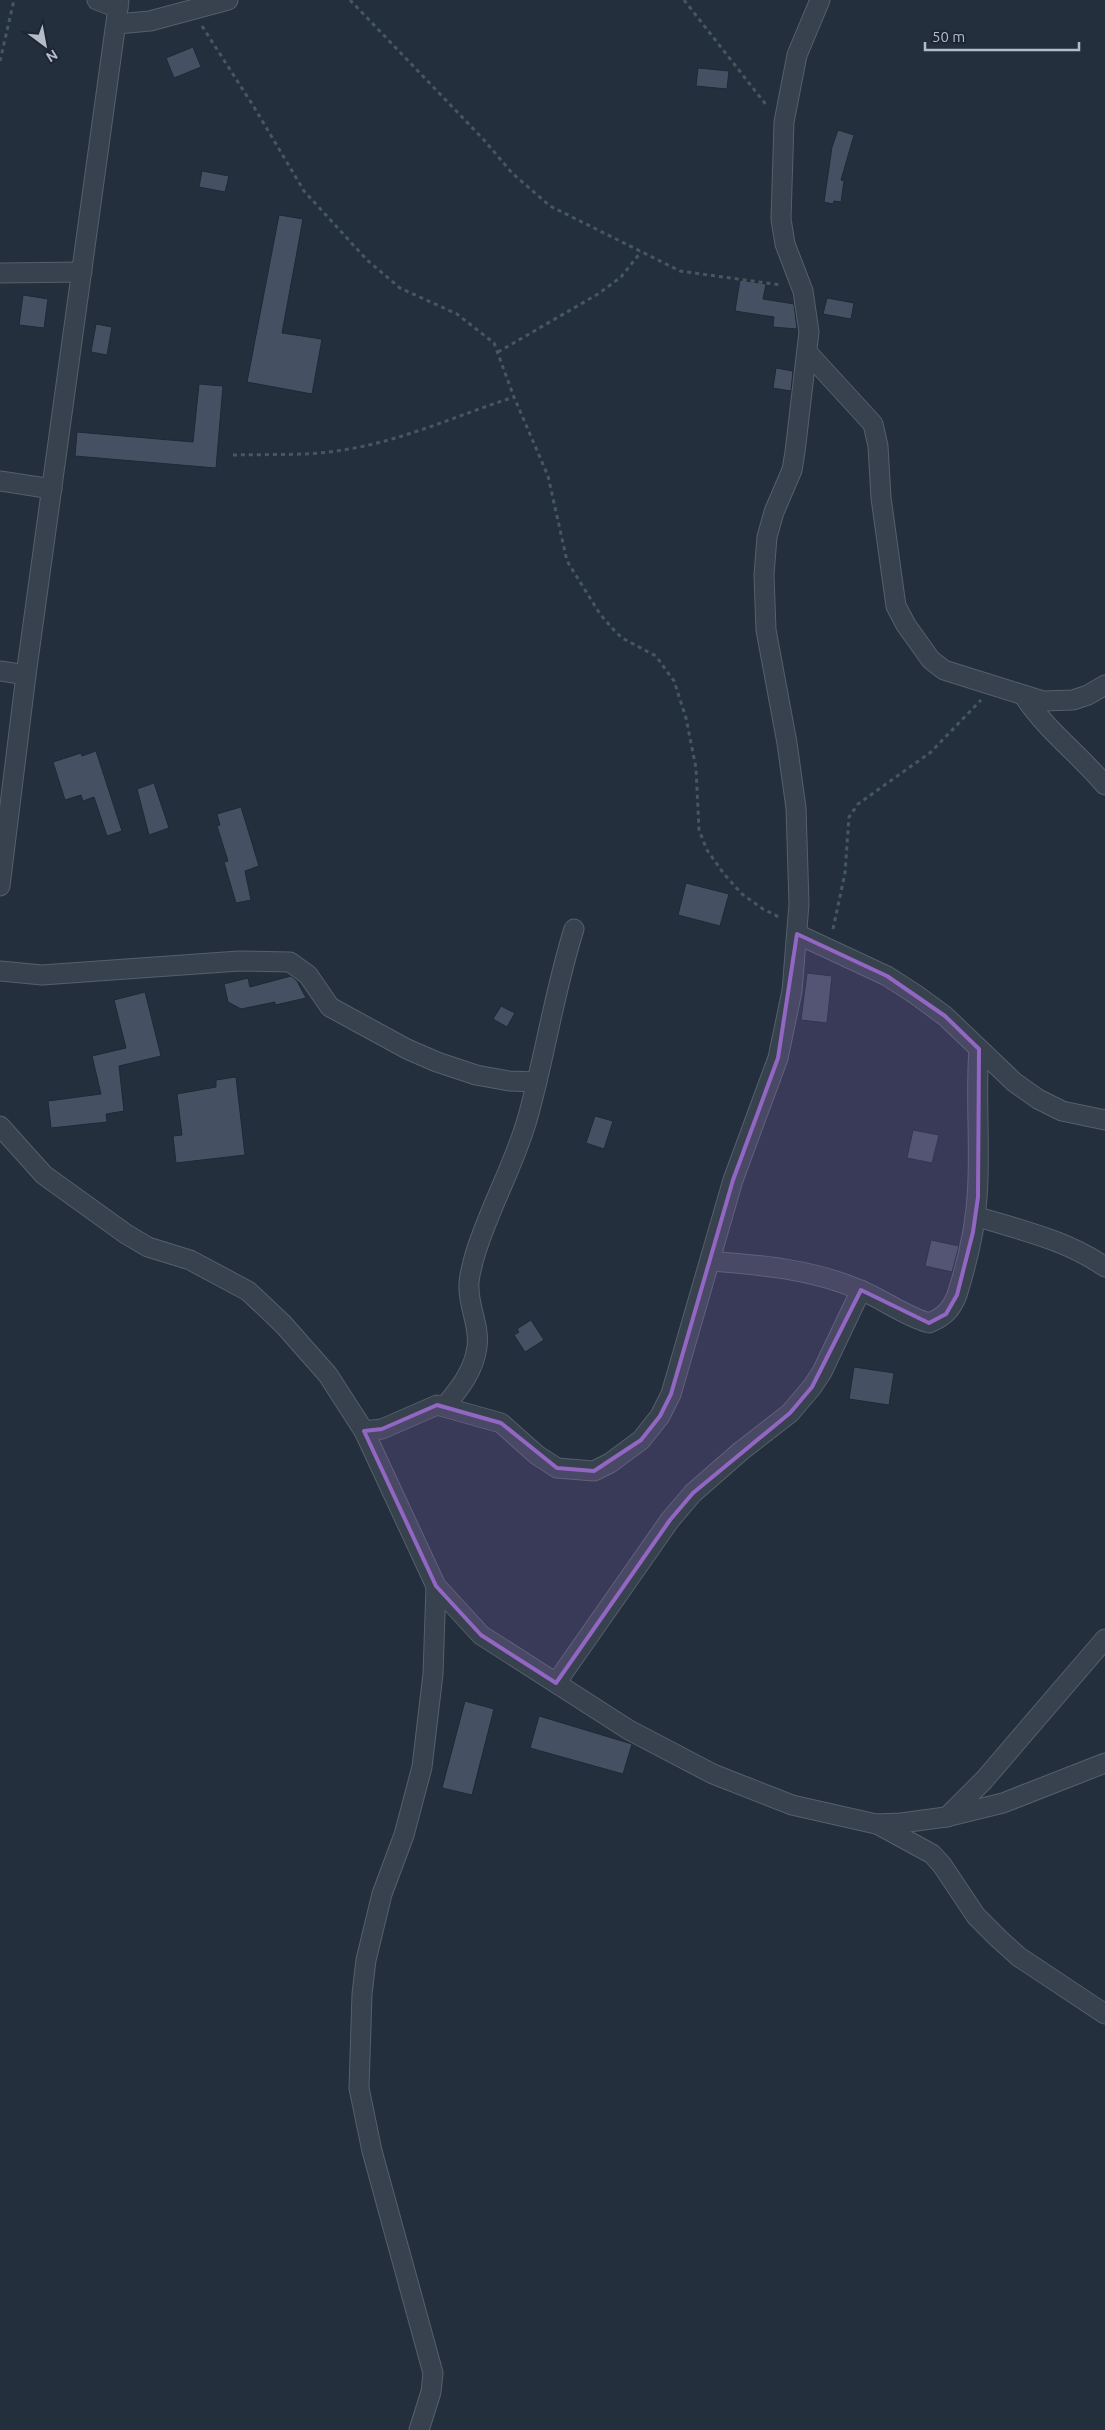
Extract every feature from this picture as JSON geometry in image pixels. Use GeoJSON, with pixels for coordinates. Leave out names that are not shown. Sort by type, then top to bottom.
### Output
{"type":"FeatureCollection","features":[{"type":"Feature","properties":{"kind":"street"},"geometry":{"type":"LineString","coordinates":[[97,0],[118,10],[150,21],[228,0]]}},
{"type":"Feature","properties":{"kind":"street"},"geometry":{"type":"LineString","coordinates":[[364,1432],[382,1430],[438,1405],[445,1406],[501,1423],[537,1455],[557,1468],[594,1471],[641,1440],[660,1416],[670,1394],[739,1163],[778,1058],[792,992],[798,929],[796,808],[766,630],[764,575],[767,537],[774,512],[792,470],[799,430],[808,332],[805,301],[785,244],[781,219],[784,122],[797,55],[820,0]]}},
{"type":"Feature","properties":{"kind":"street"},"geometry":{"type":"LineString","coordinates":[[0,886],[26,675],[118,10]]}},
{"type":"Feature","properties":{"kind":"street"},"geometry":{"type":"LineString","coordinates":[[0,273],[82,272]]}},
{"type":"Feature","properties":{"kind":"street"},"geometry":{"type":"LineString","coordinates":[[807,352],[873,424],[878,446],[881,498],[892,587],[898,612],[917,642],[937,666],[970,679],[994,684],[1024,696],[1043,701],[1064,702],[1088,695],[1105,685]]}},
{"type":"Feature","properties":{"kind":"street"},"geometry":{"type":"LineString","coordinates":[[0,481],[52,489]]}},
{"type":"Feature","properties":{"kind":"street"},"geometry":{"type":"LineString","coordinates":[[0,671],[26,675]]}},
{"type":"Feature","properties":{"kind":"street"},"geometry":{"type":"LineString","coordinates":[[1024,696],[1046,725],[1085,760],[1105,785]]}},
{"type":"Feature","properties":{"kind":"street"},"geometry":{"type":"LineString","coordinates":[[445,1406],[462,1385],[473,1364],[477,1347],[476,1329],[468,1287],[474,1260],[485,1225],[514,1159],[537,1082],[559,977],[574,929]]}},
{"type":"Feature","properties":{"kind":"street"},"geometry":{"type":"LineString","coordinates":[[798,929],[852,961],[887,976],[914,994],[945,1016],[1014,1082],[1038,1099],[1062,1112],[1105,1120]]}},
{"type":"Feature","properties":{"kind":"street"},"geometry":{"type":"LineString","coordinates":[[0,971],[42,975],[239,961],[290,962],[308,975],[330,1007],[407,1049],[437,1062],[476,1075],[509,1081],[537,1082]]}},
{"type":"Feature","properties":{"kind":"street"},"geometry":{"type":"LineString","coordinates":[[710,1260],[764,1265],[810,1274],[860,1290],[923,1321],[929,1323],[940,1319],[953,1304],[963,1275],[978,1197],[976,1112],[979,1048]]}},
{"type":"Feature","properties":{"kind":"street"},"geometry":{"type":"LineString","coordinates":[[0,1126],[44,1175],[126,1234],[148,1247],[190,1260],[248,1291],[283,1324],[328,1375],[364,1432],[436,1586],[481,1635],[629,1730],[713,1774],[792,1804],[876,1824],[901,1824],[946,1817],[1003,1803],[1105,1763]]}},
{"type":"Feature","properties":{"kind":"street"},"geometry":{"type":"LineString","coordinates":[[975,1216],[1077,1250],[1105,1267]]}},
{"type":"Feature","properties":{"kind":"street"},"geometry":{"type":"LineString","coordinates":[[556,1683],[676,1513],[693,1493],[740,1451],[790,1413],[812,1387],[822,1372],[860,1290]]}},
{"type":"Feature","properties":{"kind":"street"},"geometry":{"type":"LineString","coordinates":[[419,2430],[431,2392],[433,2373],[372,2150],[360,2080],[362,1994],[366,1960],[382,1894],[404,1835],[422,1767],[433,1674],[436,1586]]}},
{"type":"Feature","properties":{"kind":"street"},"geometry":{"type":"LineString","coordinates":[[946,1817],[984,1780],[1105,1639]]}},
{"type":"Feature","properties":{"kind":"street"},"geometry":{"type":"LineString","coordinates":[[876,1824],[932,1854],[942,1865],[976,1916],[999,1939],[1019,1956],[1105,2014]]}},
{"type":"Feature","properties":{"kind":"path"},"geometry":{"type":"LineString","coordinates":[[0,61],[14,0]]}},
{"type":"Feature","properties":{"kind":"path"},"geometry":{"type":"LineString","coordinates":[[350,0],[530,191],[550,206],[680,271],[801,287]]}},
{"type":"Feature","properties":{"kind":"path"},"geometry":{"type":"LineString","coordinates":[[684,0],[760,98],[784,122]]}},
{"type":"Feature","properties":{"kind":"path"},"geometry":{"type":"LineString","coordinates":[[192,10],[254,107],[304,191],[367,260],[400,288],[457,314],[494,343],[514,398],[548,476],[567,561],[600,614],[612,628],[622,638],[656,656],[674,681],[686,718],[696,768],[699,830],[707,850],[724,874],[742,894],[763,910],[798,929]]}},
{"type":"Feature","properties":{"kind":"path"},"geometry":{"type":"LineString","coordinates":[[498,352],[598,294],[621,277],[641,252]]}},
{"type":"Feature","properties":{"kind":"path"},"geometry":{"type":"LineString","coordinates":[[234,455],[336,451],[389,440],[437,426],[514,398]]}},
{"type":"Feature","properties":{"kind":"path"},"geometry":{"type":"LineString","coordinates":[[829,948],[845,873],[849,817],[853,810],[858,804],[931,752],[972,712],[994,684]]}},
{"type":"Feature","properties":{"kind":"highlighted area"},"geometry":{"type":"Polygon","coordinates":[[[797,934],[887,976],[945,1016],[979,1049],[978,1197],[973,1232],[957,1295],[946,1314],[929,1323],[861,1290],[812,1387],[790,1413],[693,1493],[670,1520],[556,1683],[481,1635],[436,1586],[364,1431],[382,1429],[437,1405],[501,1423],[557,1468],[594,1471],[641,1440],[660,1416],[671,1394],[733,1180],[778,1058],[797,934]]]}},
{"type":"Feature","properties":{"kind":"building"},"geometry":{"type":"Polygon","coordinates":[[[193,47],[201,67],[174,78],[166,58],[193,47]]]}},
{"type":"Feature","properties":{"kind":"building"},"geometry":{"type":"Polygon","coordinates":[[[698,68],[729,71],[727,89],[696,86],[698,68]]]}},
{"type":"Feature","properties":{"kind":"building"},"geometry":{"type":"Polygon","coordinates":[[[838,130],[854,135],[841,180],[844,181],[841,202],[834,201],[833,204],[824,202],[832,147],[838,130]]]}},
{"type":"Feature","properties":{"kind":"building"},"geometry":{"type":"Polygon","coordinates":[[[202,171],[229,176],[225,192],[199,187],[202,171]]]}},
{"type":"Feature","properties":{"kind":"building"},"geometry":{"type":"Polygon","coordinates":[[[279,215],[303,219],[282,333],[322,339],[312,394],[247,382],[279,215]]]}},
{"type":"Feature","properties":{"kind":"building"},"geometry":{"type":"Polygon","coordinates":[[[740,280],[766,284],[763,299],[794,304],[797,329],[773,327],[774,317],[735,311],[740,280]]]}},
{"type":"Feature","properties":{"kind":"building"},"geometry":{"type":"Polygon","coordinates":[[[23,295],[48,299],[44,328],[19,325],[23,295]]]}},
{"type":"Feature","properties":{"kind":"building"},"geometry":{"type":"Polygon","coordinates":[[[827,298],[854,303],[851,319],[823,314],[827,298]]]}},
{"type":"Feature","properties":{"kind":"building"},"geometry":{"type":"Polygon","coordinates":[[[96,324],[112,327],[107,355],[91,352],[96,324]]]}},
{"type":"Feature","properties":{"kind":"building"},"geometry":{"type":"Polygon","coordinates":[[[776,368],[793,371],[791,391],[773,388],[776,368]]]}},
{"type":"Feature","properties":{"kind":"building"},"geometry":{"type":"Polygon","coordinates":[[[199,384],[223,386],[216,468],[75,456],[77,432],[193,442],[199,384]]]}},
{"type":"Feature","properties":{"kind":"building"},"geometry":{"type":"Polygon","coordinates":[[[96,751],[122,831],[107,836],[94,797],[83,801],[81,795],[65,800],[53,762],[81,753],[82,756],[96,751]]]}},
{"type":"Feature","properties":{"kind":"building"},"geometry":{"type":"Polygon","coordinates":[[[154,783],[169,828],[149,835],[137,789],[154,783]]]}},
{"type":"Feature","properties":{"kind":"building"},"geometry":{"type":"Polygon","coordinates":[[[241,807],[259,866],[245,871],[251,900],[236,903],[224,862],[228,861],[217,826],[220,825],[217,814],[241,807]]]}},
{"type":"Feature","properties":{"kind":"building"},"geometry":{"type":"Polygon","coordinates":[[[686,883],[729,894],[720,926],[678,915],[686,883]]]}},
{"type":"Feature","properties":{"kind":"building"},"geometry":{"type":"Polygon","coordinates":[[[807,973],[832,976],[827,1023],[801,1020],[807,973]]]}},
{"type":"Feature","properties":{"kind":"building"},"geometry":{"type":"Polygon","coordinates":[[[291,976],[297,981],[306,998],[275,1005],[275,1002],[241,1009],[228,1002],[224,984],[248,978],[250,987],[291,976]]]}},
{"type":"Feature","properties":{"kind":"building"},"geometry":{"type":"Polygon","coordinates":[[[145,992],[161,1056],[119,1066],[124,1111],[106,1114],[107,1122],[51,1128],[48,1101],[101,1094],[92,1056],[126,1048],[114,1000],[145,992]]]}},
{"type":"Feature","properties":{"kind":"building"},"geometry":{"type":"Polygon","coordinates":[[[501,1006],[515,1013],[507,1027],[493,1019],[501,1006]]]}},
{"type":"Feature","properties":{"kind":"building"},"geometry":{"type":"Polygon","coordinates":[[[236,1077],[245,1155],[176,1163],[173,1136],[182,1135],[177,1094],[216,1087],[216,1080],[236,1077]]]}},
{"type":"Feature","properties":{"kind":"building"},"geometry":{"type":"Polygon","coordinates":[[[595,1116],[613,1121],[604,1149],[586,1143],[595,1116]]]}},
{"type":"Feature","properties":{"kind":"building"},"geometry":{"type":"Polygon","coordinates":[[[913,1130],[939,1135],[932,1163],[907,1158],[913,1130]]]}},
{"type":"Feature","properties":{"kind":"building"},"geometry":{"type":"Polygon","coordinates":[[[931,1240],[959,1246],[952,1272],[925,1266],[931,1240]]]}},
{"type":"Feature","properties":{"kind":"building"},"geometry":{"type":"Polygon","coordinates":[[[531,1320],[544,1340],[525,1352],[514,1335],[519,1332],[517,1329],[531,1320]]]}},
{"type":"Feature","properties":{"kind":"building"},"geometry":{"type":"Polygon","coordinates":[[[854,1367],[894,1373],[889,1405],[849,1399],[854,1367]]]}},
{"type":"Feature","properties":{"kind":"building"},"geometry":{"type":"Polygon","coordinates":[[[465,1701],[494,1709],[472,1795],[442,1788],[465,1701]]]}},
{"type":"Feature","properties":{"kind":"building"},"geometry":{"type":"Polygon","coordinates":[[[539,1716],[632,1744],[623,1774],[530,1748],[539,1716]]]}}]}
